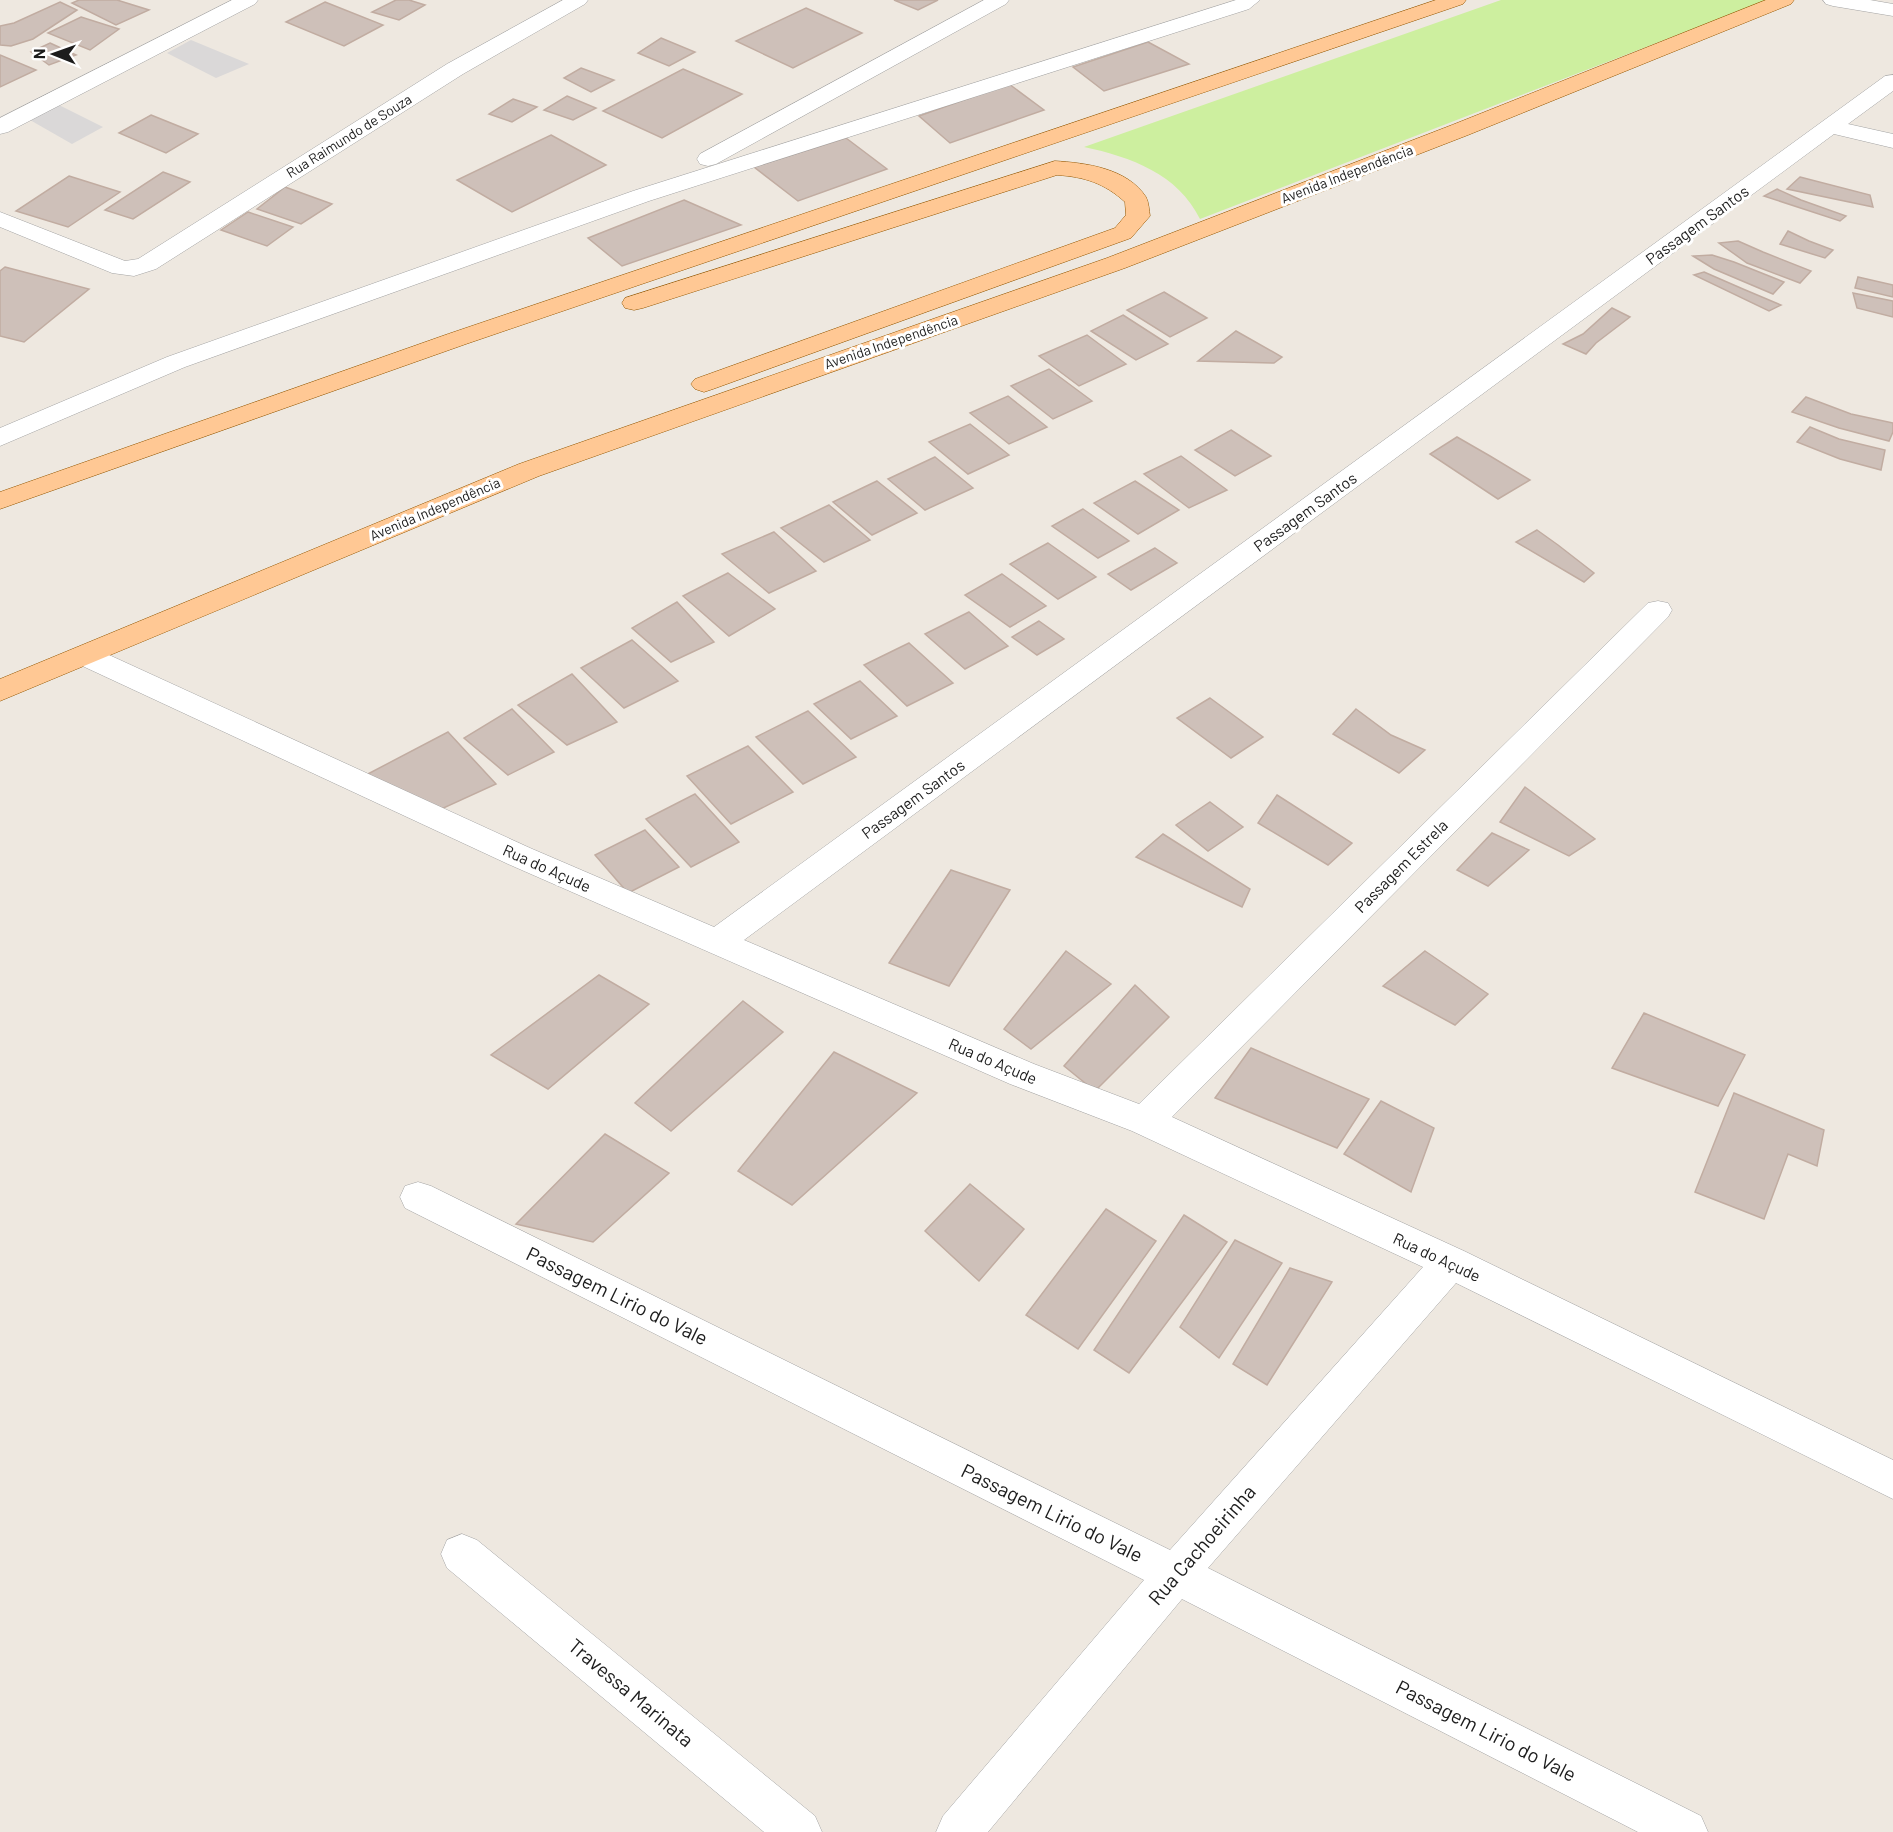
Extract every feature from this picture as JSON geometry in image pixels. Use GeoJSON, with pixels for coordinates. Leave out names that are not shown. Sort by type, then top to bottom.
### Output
{"type":"FeatureCollection","features":[{"type":"Feature","properties":{"kind":"main road"},"geometry":{"type":"LineString","coordinates":[[0,501],[457,339],[1456,0]]}},
{"type":"Feature","properties":{"kind":"main road","name":"Avenida Independência"},"geometry":{"type":"LineString","coordinates":[[0,691],[529,470],[1116,263],[1460,130],[1784,0]]}},
{"type":"Feature","properties":{"kind":"main road"},"geometry":{"type":"LineString","coordinates":[[457,339],[555,328],[1055,168],[1085,170],[1117,182],[1136,200],[1138,216],[1123,233],[607,419],[529,470]]}},
{"type":"Feature","properties":{"kind":"street"},"geometry":{"type":"LineString","coordinates":[[0,127],[248,0]]}},
{"type":"Feature","properties":{"kind":"street","name":"Rua Raimundo de Souza"},"geometry":{"type":"LineString","coordinates":[[0,219],[121,268],[134,270],[147,264],[455,69],[578,0]]}},
{"type":"Feature","properties":{"kind":"street"},"geometry":{"type":"LineString","coordinates":[[640,196],[999,0]]}},
{"type":"Feature","properties":{"kind":"street"},"geometry":{"type":"LineString","coordinates":[[0,438],[29,423],[176,362],[640,196],[1231,8],[1250,0]]}},
{"type":"Feature","properties":{"kind":"street"},"geometry":{"type":"LineString","coordinates":[[1833,0],[1893,10]]}},
{"type":"Feature","properties":{"kind":"street","name":"Passagem Santos"},"geometry":{"type":"LineString","coordinates":[[716,943],[1893,81]]}},
{"type":"Feature","properties":{"kind":"street"},"geometry":{"type":"LineString","coordinates":[[1831,127],[1893,141]]}},
{"type":"Feature","properties":{"kind":"street","name":"Passagem Estrela"},"geometry":{"type":"LineString","coordinates":[[1145,1121],[1658,610]]}},
{"type":"Feature","properties":{"kind":"street","name":"Rua do Açude"},"geometry":{"type":"LineString","coordinates":[[86,656],[519,856],[716,943],[1022,1074],[1145,1121],[1451,1262],[1893,1479]]}},
{"type":"Feature","properties":{"kind":"street","name":"Passagem Lirio do Vale"},"geometry":{"type":"LineString","coordinates":[[418,1197],[1176,1574],[1685,1832]]}},
{"type":"Feature","properties":{"kind":"street","name":"Rua Cachoeirinha"},"geometry":{"type":"LineString","coordinates":[[959,1832],[1176,1574],[1451,1262]]}},
{"type":"Feature","properties":{"kind":"street","name":"Travessa Marinata"},"geometry":{"type":"LineString","coordinates":[[462,1554],[799,1832]]}},
{"type":"Feature","properties":{"kind":"shaded area"},"geometry":{"type":"Polygon","coordinates":[[[191,40],[249,64],[216,78],[167,53],[191,40]]]}},
{"type":"Feature","properties":{"kind":"shaded area"},"geometry":{"type":"Polygon","coordinates":[[[59,105],[103,127],[72,144],[30,120],[59,105]]]}},
{"type":"Feature","properties":{"kind":"green space"},"geometry":{"type":"Polygon","coordinates":[[[1501,0],[1768,0],[1200,219],[1191,203],[1166,179],[1136,162],[1084,147],[1501,0]]]}},
{"type":"Feature","properties":{"kind":"building"},"geometry":{"type":"Polygon","coordinates":[[[79,0],[117,0],[149,10],[116,25],[72,3],[79,0]]]}},
{"type":"Feature","properties":{"kind":"building"},"geometry":{"type":"Polygon","coordinates":[[[396,0],[409,0],[425,5],[399,20],[372,12],[396,0]]]}},
{"type":"Feature","properties":{"kind":"building"},"geometry":{"type":"Polygon","coordinates":[[[894,0],[938,0],[918,10],[894,0]]]}},
{"type":"Feature","properties":{"kind":"building"},"geometry":{"type":"Polygon","coordinates":[[[60,2],[77,10],[33,39],[11,46],[0,45],[0,26],[14,23],[60,2]]]}},
{"type":"Feature","properties":{"kind":"building"},"geometry":{"type":"Polygon","coordinates":[[[325,2],[383,25],[344,46],[286,22],[325,2]]]}},
{"type":"Feature","properties":{"kind":"building"},"geometry":{"type":"Polygon","coordinates":[[[806,8],[862,33],[793,68],[736,41],[806,8]]]}},
{"type":"Feature","properties":{"kind":"building"},"geometry":{"type":"Polygon","coordinates":[[[81,17],[119,29],[90,50],[48,33],[81,17]]]}},
{"type":"Feature","properties":{"kind":"building"},"geometry":{"type":"Polygon","coordinates":[[[661,38],[695,52],[669,66],[638,53],[661,38]]]}},
{"type":"Feature","properties":{"kind":"building"},"geometry":{"type":"Polygon","coordinates":[[[1148,42],[1189,64],[1104,91],[1073,67],[1148,42]]]}},
{"type":"Feature","properties":{"kind":"building"},"geometry":{"type":"Polygon","coordinates":[[[50,43],[76,55],[49,65],[31,52],[50,43]]]}},
{"type":"Feature","properties":{"kind":"building"},"geometry":{"type":"Polygon","coordinates":[[[0,55],[36,70],[0,87],[0,55]]]}},
{"type":"Feature","properties":{"kind":"building"},"geometry":{"type":"Polygon","coordinates":[[[581,68],[614,80],[591,92],[564,78],[581,68]]]}},
{"type":"Feature","properties":{"kind":"building"},"geometry":{"type":"Polygon","coordinates":[[[683,69],[742,94],[662,138],[603,111],[683,69]]]}},
{"type":"Feature","properties":{"kind":"building"},"geometry":{"type":"Polygon","coordinates":[[[1009,84],[1044,110],[950,143],[919,116],[1009,84]]]}},
{"type":"Feature","properties":{"kind":"building"},"geometry":{"type":"Polygon","coordinates":[[[567,96],[596,108],[573,120],[544,110],[567,96]]]}},
{"type":"Feature","properties":{"kind":"building"},"geometry":{"type":"Polygon","coordinates":[[[513,99],[537,107],[512,122],[489,114],[513,99]]]}},
{"type":"Feature","properties":{"kind":"building"},"geometry":{"type":"Polygon","coordinates":[[[151,115],[198,134],[166,153],[119,133],[151,115]]]}},
{"type":"Feature","properties":{"kind":"building"},"geometry":{"type":"Polygon","coordinates":[[[551,135],[606,165],[512,212],[457,180],[551,135]]]}},
{"type":"Feature","properties":{"kind":"building"},"geometry":{"type":"Polygon","coordinates":[[[846,138],[887,169],[798,201],[754,167],[846,138]]]}},
{"type":"Feature","properties":{"kind":"building"},"geometry":{"type":"Polygon","coordinates":[[[163,172],[190,182],[133,219],[105,210],[163,172]]]}},
{"type":"Feature","properties":{"kind":"building"},"geometry":{"type":"Polygon","coordinates":[[[69,176],[120,192],[68,227],[16,211],[69,176]]]}},
{"type":"Feature","properties":{"kind":"building"},"geometry":{"type":"Polygon","coordinates":[[[1800,177],[1870,195],[1873,207],[1787,189],[1800,177]]]}},
{"type":"Feature","properties":{"kind":"building"},"geometry":{"type":"Polygon","coordinates":[[[285,187],[332,204],[301,224],[257,209],[285,187]]]}},
{"type":"Feature","properties":{"kind":"building"},"geometry":{"type":"Polygon","coordinates":[[[1777,189],[1846,216],[1840,221],[1764,196],[1777,189]]]}},
{"type":"Feature","properties":{"kind":"building"},"geometry":{"type":"Polygon","coordinates":[[[684,200],[741,225],[622,266],[588,238],[684,200]]]}},
{"type":"Feature","properties":{"kind":"building"},"geometry":{"type":"Polygon","coordinates":[[[248,212],[293,227],[267,246],[221,230],[248,212]]]}},
{"type":"Feature","properties":{"kind":"building"},"geometry":{"type":"Polygon","coordinates":[[[1788,231],[1833,250],[1825,258],[1780,244],[1788,231]]]}},
{"type":"Feature","properties":{"kind":"building"},"geometry":{"type":"Polygon","coordinates":[[[1738,241],[1811,271],[1800,283],[1747,263],[1719,243],[1738,241]]]}},
{"type":"Feature","properties":{"kind":"building"},"geometry":{"type":"Polygon","coordinates":[[[1712,255],[1784,282],[1773,294],[1714,269],[1693,256],[1712,255]]]}},
{"type":"Feature","properties":{"kind":"building"},"geometry":{"type":"Polygon","coordinates":[[[5,267],[89,289],[24,342],[0,336],[0,271],[5,267]]]}},
{"type":"Feature","properties":{"kind":"building"},"geometry":{"type":"Polygon","coordinates":[[[1704,272],[1781,305],[1769,311],[1694,275],[1704,272]]]}},
{"type":"Feature","properties":{"kind":"building"},"geometry":{"type":"Polygon","coordinates":[[[1858,277],[1893,285],[1893,297],[1855,288],[1858,277]]]}},
{"type":"Feature","properties":{"kind":"building"},"geometry":{"type":"Polygon","coordinates":[[[1164,292],[1207,318],[1170,337],[1127,310],[1164,292]]]}},
{"type":"Feature","properties":{"kind":"building"},"geometry":{"type":"Polygon","coordinates":[[[1853,293],[1893,301],[1893,317],[1857,308],[1853,293]]]}},
{"type":"Feature","properties":{"kind":"building"},"geometry":{"type":"Polygon","coordinates":[[[1612,308],[1630,317],[1596,343],[1586,354],[1563,344],[1583,334],[1612,308]]]}},
{"type":"Feature","properties":{"kind":"building"},"geometry":{"type":"Polygon","coordinates":[[[1123,315],[1168,344],[1136,360],[1091,331],[1123,315]]]}},
{"type":"Feature","properties":{"kind":"building"},"geometry":{"type":"Polygon","coordinates":[[[1236,331],[1282,357],[1274,363],[1198,361],[1236,331]]]}},
{"type":"Feature","properties":{"kind":"building"},"geometry":{"type":"Polygon","coordinates":[[[1087,335],[1126,364],[1079,386],[1039,356],[1087,335]]]}},
{"type":"Feature","properties":{"kind":"building"},"geometry":{"type":"Polygon","coordinates":[[[1049,369],[1092,401],[1053,419],[1011,386],[1049,369]]]}},
{"type":"Feature","properties":{"kind":"building"},"geometry":{"type":"Polygon","coordinates":[[[1008,396],[1047,427],[1009,444],[970,413],[1008,396]]]}},
{"type":"Feature","properties":{"kind":"building"},"geometry":{"type":"Polygon","coordinates":[[[1806,397],[1851,414],[1893,423],[1893,432],[1889,441],[1839,428],[1792,412],[1806,397]]]}},
{"type":"Feature","properties":{"kind":"building"},"geometry":{"type":"Polygon","coordinates":[[[970,424],[1009,455],[968,474],[929,442],[970,424]]]}},
{"type":"Feature","properties":{"kind":"building"},"geometry":{"type":"Polygon","coordinates":[[[1810,427],[1839,439],[1885,450],[1881,470],[1840,459],[1797,442],[1810,427]]]}},
{"type":"Feature","properties":{"kind":"building"},"geometry":{"type":"Polygon","coordinates":[[[1231,430],[1271,456],[1235,476],[1195,450],[1231,430]]]}},
{"type":"Feature","properties":{"kind":"building"},"geometry":{"type":"Polygon","coordinates":[[[1457,437],[1530,480],[1498,499],[1430,454],[1457,437]]]}},
{"type":"Feature","properties":{"kind":"building"},"geometry":{"type":"Polygon","coordinates":[[[1181,456],[1227,490],[1189,508],[1144,474],[1181,456]]]}},
{"type":"Feature","properties":{"kind":"building"},"geometry":{"type":"Polygon","coordinates":[[[935,457],[973,488],[925,510],[888,479],[935,457]]]}},
{"type":"Feature","properties":{"kind":"building"},"geometry":{"type":"Polygon","coordinates":[[[877,481],[917,513],[872,535],[833,502],[877,481]]]}},
{"type":"Feature","properties":{"kind":"building"},"geometry":{"type":"Polygon","coordinates":[[[1135,481],[1179,510],[1138,534],[1094,503],[1135,481]]]}},
{"type":"Feature","properties":{"kind":"building"},"geometry":{"type":"Polygon","coordinates":[[[829,505],[870,540],[824,562],[781,528],[829,505]]]}},
{"type":"Feature","properties":{"kind":"building"},"geometry":{"type":"Polygon","coordinates":[[[1083,509],[1129,541],[1098,558],[1052,526],[1083,509]]]}},
{"type":"Feature","properties":{"kind":"building"},"geometry":{"type":"Polygon","coordinates":[[[1537,530],[1594,573],[1584,582],[1516,542],[1537,530]]]}},
{"type":"Feature","properties":{"kind":"building"},"geometry":{"type":"Polygon","coordinates":[[[774,532],[816,571],[769,593],[722,554],[774,532]]]}},
{"type":"Feature","properties":{"kind":"building"},"geometry":{"type":"Polygon","coordinates":[[[1048,543],[1096,577],[1058,599],[1010,564],[1048,543]]]}},
{"type":"Feature","properties":{"kind":"building"},"geometry":{"type":"Polygon","coordinates":[[[1155,548],[1177,563],[1131,590],[1108,574],[1155,548]]]}},
{"type":"Feature","properties":{"kind":"building"},"geometry":{"type":"Polygon","coordinates":[[[728,573],[775,609],[729,636],[683,596],[728,573]]]}},
{"type":"Feature","properties":{"kind":"building"},"geometry":{"type":"Polygon","coordinates":[[[1002,574],[1046,606],[1010,627],[965,595],[1002,574]]]}},
{"type":"Feature","properties":{"kind":"building"},"geometry":{"type":"Polygon","coordinates":[[[677,602],[714,642],[671,662],[632,628],[677,602]]]}},
{"type":"Feature","properties":{"kind":"building"},"geometry":{"type":"Polygon","coordinates":[[[969,612],[1008,646],[965,669],[925,634],[969,612]]]}},
{"type":"Feature","properties":{"kind":"building"},"geometry":{"type":"Polygon","coordinates":[[[1039,621],[1064,639],[1037,655],[1012,637],[1039,621]]]}},
{"type":"Feature","properties":{"kind":"building"},"geometry":{"type":"Polygon","coordinates":[[[632,640],[678,681],[624,708],[581,668],[632,640]]]}},
{"type":"Feature","properties":{"kind":"building"},"geometry":{"type":"Polygon","coordinates":[[[909,643],[953,683],[907,706],[864,665],[909,643]]]}},
{"type":"Feature","properties":{"kind":"building"},"geometry":{"type":"Polygon","coordinates":[[[572,674],[617,722],[567,745],[518,705],[572,674]]]}},
{"type":"Feature","properties":{"kind":"building"},"geometry":{"type":"Polygon","coordinates":[[[860,681],[897,716],[851,739],[814,704],[860,681]]]}},
{"type":"Feature","properties":{"kind":"building"},"geometry":{"type":"Polygon","coordinates":[[[1210,698],[1263,737],[1231,758],[1177,718],[1210,698]]]}},
{"type":"Feature","properties":{"kind":"building"},"geometry":{"type":"Polygon","coordinates":[[[512,709],[554,752],[508,775],[464,738],[512,709]]]}},
{"type":"Feature","properties":{"kind":"building"},"geometry":{"type":"Polygon","coordinates":[[[1356,709],[1391,735],[1425,750],[1399,773],[1333,734],[1356,709]]]}},
{"type":"Feature","properties":{"kind":"building"},"geometry":{"type":"Polygon","coordinates":[[[808,711],[856,757],[803,784],[756,737],[808,711]]]}},
{"type":"Feature","properties":{"kind":"building"},"geometry":{"type":"Polygon","coordinates":[[[448,732],[496,784],[437,811],[364,776],[448,732]]]}},
{"type":"Feature","properties":{"kind":"building"},"geometry":{"type":"Polygon","coordinates":[[[748,746],[793,792],[731,824],[687,776],[748,746]]]}},
{"type":"Feature","properties":{"kind":"building"},"geometry":{"type":"Polygon","coordinates":[[[1525,787],[1595,839],[1569,856],[1500,822],[1525,787]]]}},
{"type":"Feature","properties":{"kind":"building"},"geometry":{"type":"Polygon","coordinates":[[[695,794],[739,842],[691,867],[646,819],[695,794]]]}},
{"type":"Feature","properties":{"kind":"building"},"geometry":{"type":"Polygon","coordinates":[[[1277,795],[1352,843],[1328,865],[1258,823],[1277,795]]]}},
{"type":"Feature","properties":{"kind":"building"},"geometry":{"type":"Polygon","coordinates":[[[1210,802],[1243,827],[1208,851],[1176,825],[1210,802]]]}},
{"type":"Feature","properties":{"kind":"building"},"geometry":{"type":"Polygon","coordinates":[[[645,830],[679,867],[628,893],[595,855],[645,830]]]}},
{"type":"Feature","properties":{"kind":"building"},"geometry":{"type":"Polygon","coordinates":[[[1492,833],[1529,850],[1488,886],[1457,870],[1492,833]]]}},
{"type":"Feature","properties":{"kind":"building"},"geometry":{"type":"Polygon","coordinates":[[[1163,834],[1250,889],[1242,907],[1136,857],[1163,834]]]}},
{"type":"Feature","properties":{"kind":"building"},"geometry":{"type":"Polygon","coordinates":[[[951,870],[1010,890],[949,986],[889,963],[951,870]]]}},
{"type":"Feature","properties":{"kind":"building"},"geometry":{"type":"Polygon","coordinates":[[[1066,951],[1111,984],[1031,1049],[1004,1029],[1066,951]]]}},
{"type":"Feature","properties":{"kind":"building"},"geometry":{"type":"Polygon","coordinates":[[[1425,951],[1488,994],[1455,1025],[1383,986],[1425,951]]]}},
{"type":"Feature","properties":{"kind":"building"},"geometry":{"type":"Polygon","coordinates":[[[599,975],[649,1004],[548,1089],[491,1055],[599,975]]]}},
{"type":"Feature","properties":{"kind":"building"},"geometry":{"type":"Polygon","coordinates":[[[1135,985],[1169,1017],[1098,1088],[1090,1087],[1064,1066],[1135,985]]]}},
{"type":"Feature","properties":{"kind":"building"},"geometry":{"type":"Polygon","coordinates":[[[743,1001],[783,1032],[671,1131],[635,1103],[743,1001]]]}},
{"type":"Feature","properties":{"kind":"building"},"geometry":{"type":"Polygon","coordinates":[[[1644,1013],[1745,1055],[1718,1106],[1612,1068],[1644,1013]]]}},
{"type":"Feature","properties":{"kind":"building"},"geometry":{"type":"Polygon","coordinates":[[[1251,1048],[1369,1099],[1337,1148],[1215,1098],[1251,1048]]]}},
{"type":"Feature","properties":{"kind":"building"},"geometry":{"type":"Polygon","coordinates":[[[834,1052],[917,1093],[792,1205],[738,1171],[834,1052]]]}},
{"type":"Feature","properties":{"kind":"building"},"geometry":{"type":"Polygon","coordinates":[[[1734,1093],[1824,1130],[1817,1166],[1788,1154],[1764,1219],[1695,1192],[1734,1093]]]}},
{"type":"Feature","properties":{"kind":"building"},"geometry":{"type":"Polygon","coordinates":[[[1381,1101],[1434,1128],[1411,1192],[1344,1154],[1381,1101]]]}},
{"type":"Feature","properties":{"kind":"building"},"geometry":{"type":"Polygon","coordinates":[[[605,1134],[669,1173],[593,1242],[516,1224],[605,1134]]]}},
{"type":"Feature","properties":{"kind":"building"},"geometry":{"type":"Polygon","coordinates":[[[970,1184],[1024,1229],[979,1281],[925,1231],[970,1184]]]}},
{"type":"Feature","properties":{"kind":"building"},"geometry":{"type":"Polygon","coordinates":[[[1106,1209],[1156,1241],[1078,1349],[1026,1315],[1106,1209]]]}},
{"type":"Feature","properties":{"kind":"building"},"geometry":{"type":"Polygon","coordinates":[[[1184,1215],[1227,1242],[1129,1373],[1094,1350],[1184,1215]]]}},
{"type":"Feature","properties":{"kind":"building"},"geometry":{"type":"Polygon","coordinates":[[[1235,1240],[1282,1263],[1219,1358],[1180,1327],[1235,1240]]]}},
{"type":"Feature","properties":{"kind":"building"},"geometry":{"type":"Polygon","coordinates":[[[1290,1268],[1332,1282],[1267,1385],[1233,1364],[1290,1268]]]}}]}
